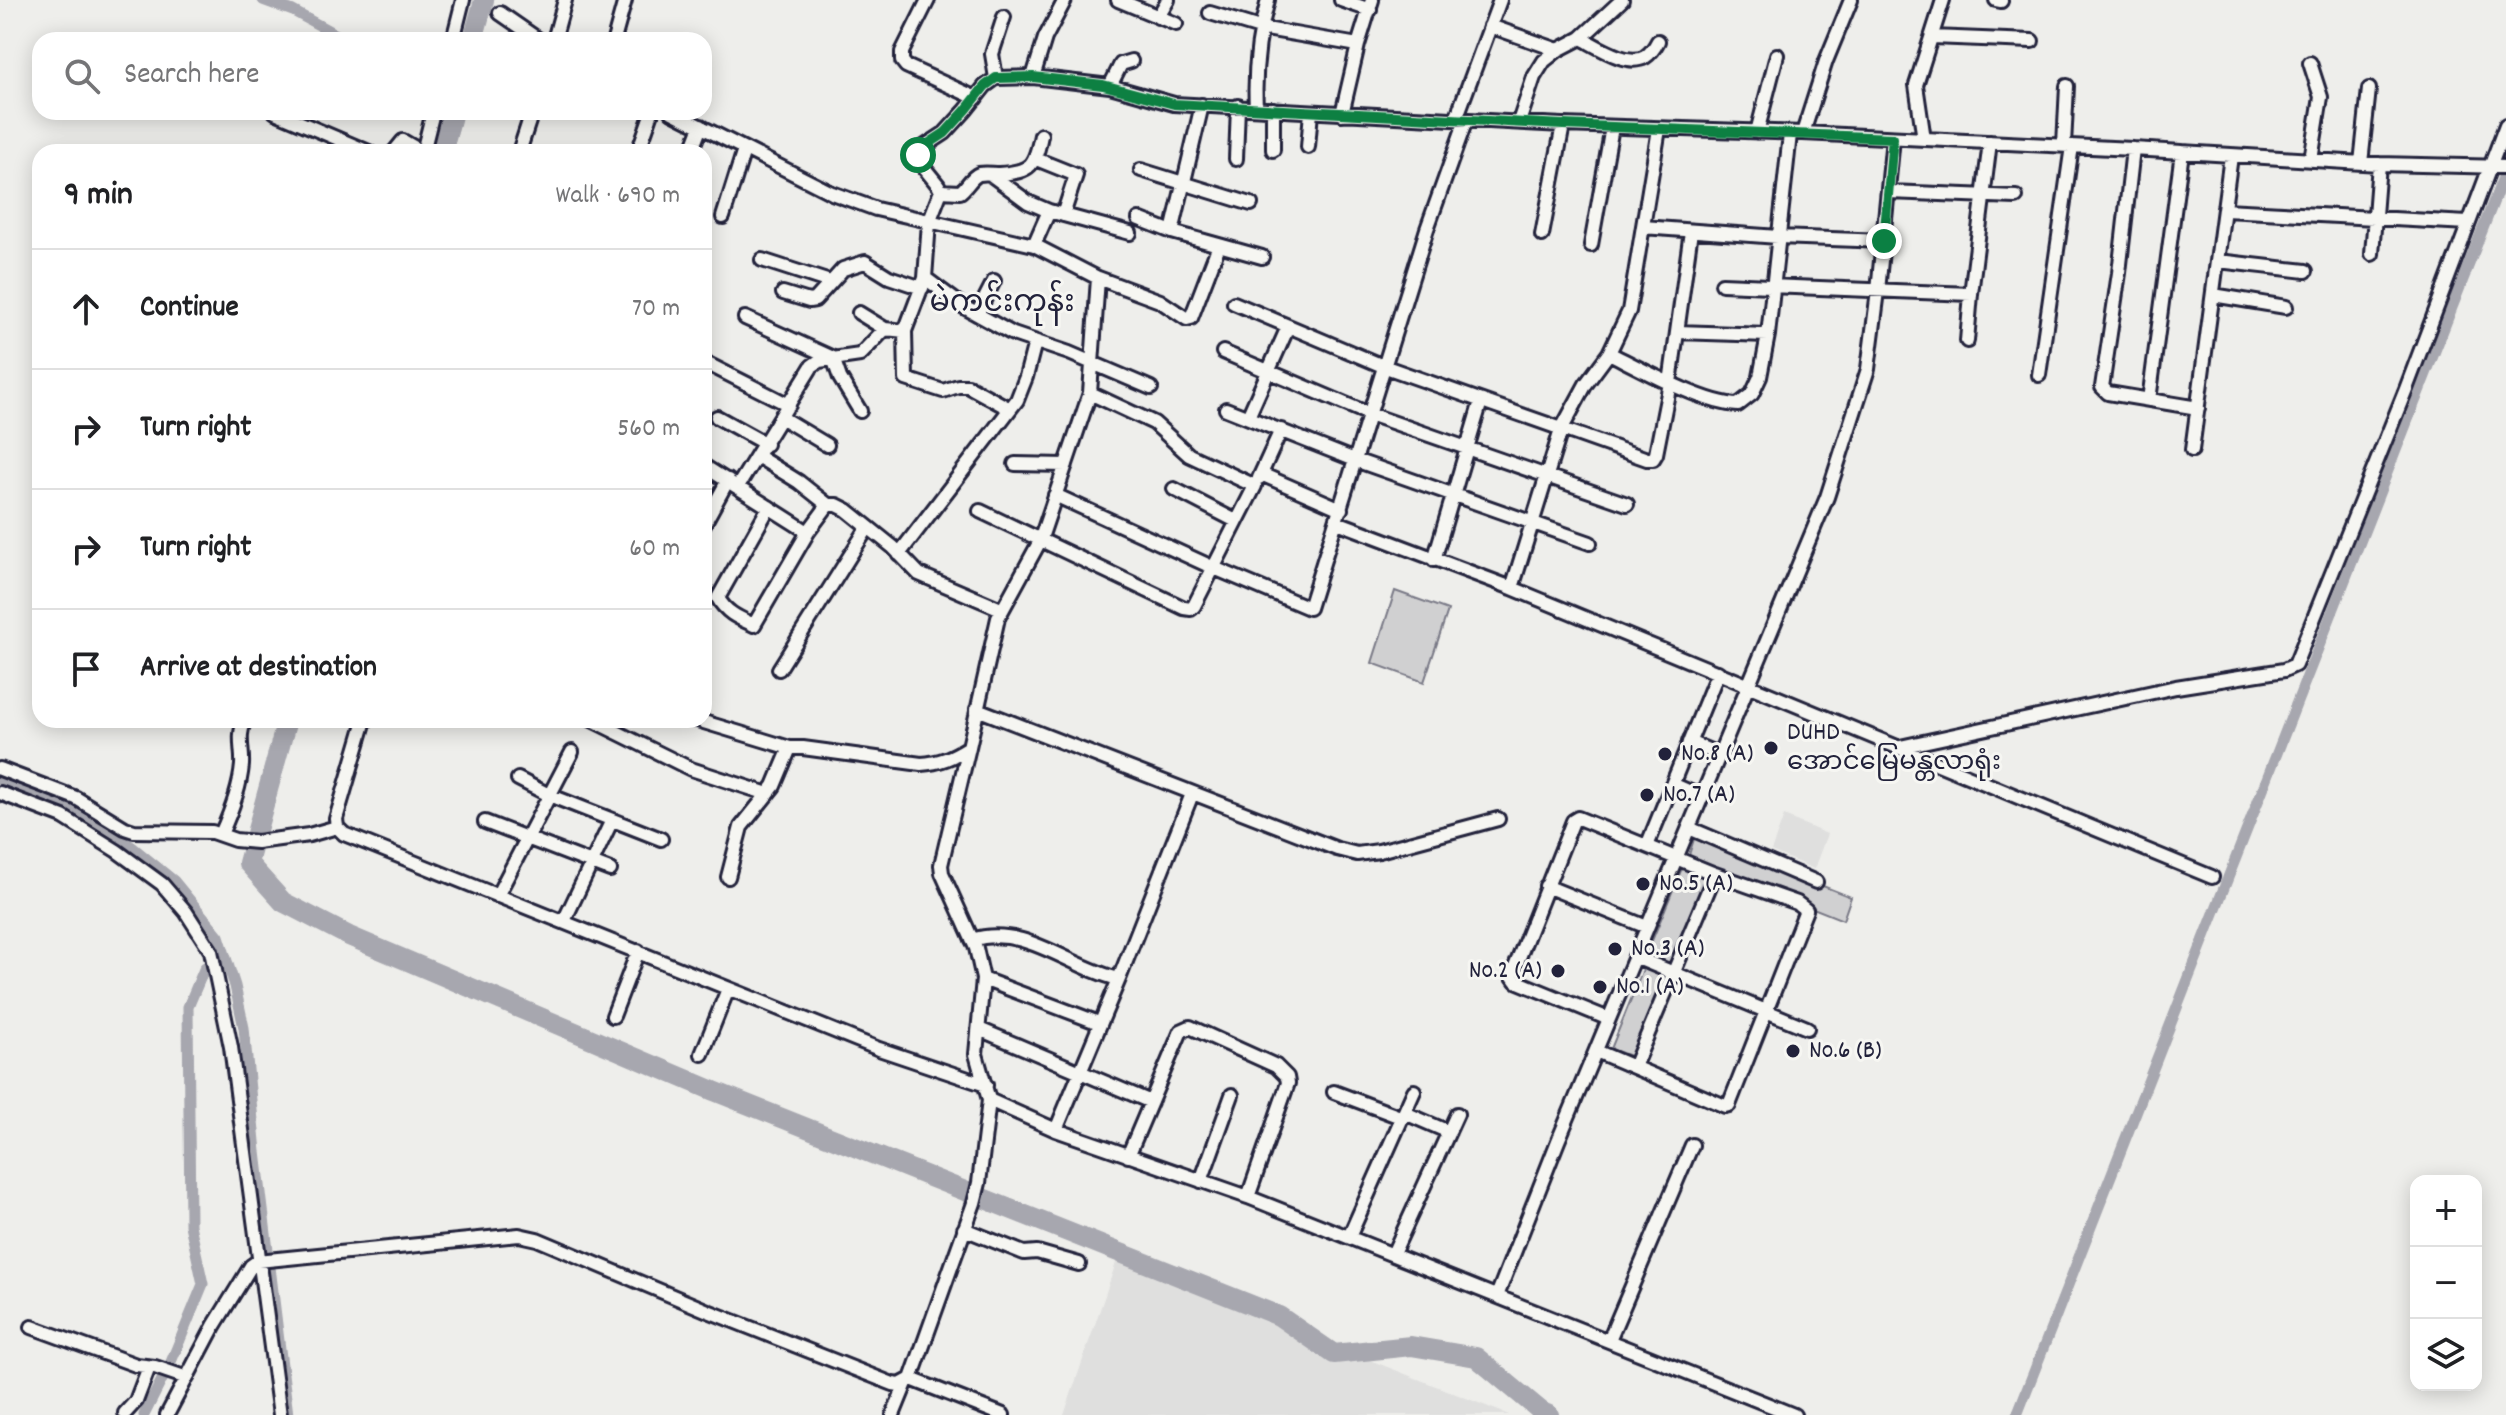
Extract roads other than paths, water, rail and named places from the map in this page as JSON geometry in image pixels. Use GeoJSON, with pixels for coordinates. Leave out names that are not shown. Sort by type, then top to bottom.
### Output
{"type":"FeatureCollection","features":[{"type":"Feature","properties":{"kind":"street"},"geometry":{"type":"LineString","coordinates":[[455,32],[463,0]]}},
{"type":"Feature","properties":{"kind":"street"},"geometry":{"type":"LineString","coordinates":[[556,32],[565,0]]}},
{"type":"Feature","properties":{"kind":"street"},"geometry":{"type":"LineString","coordinates":[[616,32],[625,0]]}},
{"type":"Feature","properties":{"kind":"street"},"geometry":{"type":"LineString","coordinates":[[928,0],[902,52],[902,61],[972,103]]}},
{"type":"Feature","properties":{"kind":"street"},"geometry":{"type":"LineString","coordinates":[[1033,77],[1045,38],[1065,0]]}},
{"type":"Feature","properties":{"kind":"street"},"geometry":{"type":"LineString","coordinates":[[1118,0],[1176,24]]}},
{"type":"Feature","properties":{"kind":"street"},"geometry":{"type":"LineString","coordinates":[[1158,17],[1168,0]]}},
{"type":"Feature","properties":{"kind":"street"},"geometry":{"type":"LineString","coordinates":[[1256,107],[1254,77],[1260,28],[1268,0]]}},
{"type":"Feature","properties":{"kind":"street"},"geometry":{"type":"LineString","coordinates":[[1341,0],[1371,5],[1342,114]]}},
{"type":"Feature","properties":{"kind":"street"},"geometry":{"type":"LineString","coordinates":[[1055,495],[1307,608],[1500,0]]}},
{"type":"Feature","properties":{"kind":"street"},"geometry":{"type":"LineString","coordinates":[[1609,353],[1670,383],[1728,405],[1738,405],[1752,394],[1758,385],[1768,335],[1778,237],[1796,133],[1851,0]]}},
{"type":"Feature","properties":{"kind":"street"},"geometry":{"type":"LineString","coordinates":[[1924,139],[1916,85],[1943,0]]}},
{"type":"Feature","properties":{"kind":"street"},"geometry":{"type":"LineString","coordinates":[[1519,122],[1534,77],[1544,61],[1581,38],[1619,1]]}},
{"type":"Feature","properties":{"kind":"street"},"geometry":{"type":"LineString","coordinates":[[500,13],[527,32]]}},
{"type":"Feature","properties":{"kind":"street"},"geometry":{"type":"LineString","coordinates":[[1210,13],[1260,28],[1358,45]]}},
{"type":"Feature","properties":{"kind":"street"},"geometry":{"type":"LineString","coordinates":[[996,78],[992,54],[1004,17]]}},
{"type":"Feature","properties":{"kind":"street"},"geometry":{"type":"LineString","coordinates":[[1490,26],[1558,50]]}},
{"type":"Feature","properties":{"kind":"street"},"geometry":{"type":"LineString","coordinates":[[1932,37],[2032,41]]}},
{"type":"Feature","properties":{"kind":"street"},"geometry":{"type":"LineString","coordinates":[[1581,38],[1618,55],[1637,59],[1646,56],[1658,41]]}},
{"type":"Feature","properties":{"kind":"street"},"geometry":{"type":"LineString","coordinates":[[1757,132],[1777,55]]}},
{"type":"Feature","properties":{"kind":"street"},"geometry":{"type":"LineString","coordinates":[[1110,86],[1121,64],[1131,61]]}},
{"type":"Feature","properties":{"kind":"street"},"geometry":{"type":"LineString","coordinates":[[2310,63],[2321,97],[2311,160]]}},
{"type":"Feature","properties":{"kind":"street"},"geometry":{"type":"LineString","coordinates":[[1010,409],[968,386],[943,391],[909,381],[905,376],[905,331],[923,283],[929,222],[941,191],[918,155],[922,148],[945,133],[985,86],[996,78],[1033,77],[1110,86],[1174,104],[1342,114],[1990,142],[2379,164],[2506,167]]}},
{"type":"Feature","properties":{"kind":"street"},"geometry":{"type":"LineString","coordinates":[[2039,375],[2068,146],[2067,86]]}},
{"type":"Feature","properties":{"kind":"street"},"geometry":{"type":"LineString","coordinates":[[2361,163],[2369,89]]}},
{"type":"Feature","properties":{"kind":"street"},"geometry":{"type":"LineString","coordinates":[[1172,232],[1202,105]]}},
{"type":"Feature","properties":{"kind":"street"},"geometry":{"type":"LineString","coordinates":[[1236,159],[1238,106]]}},
{"type":"Feature","properties":{"kind":"street"},"geometry":{"type":"LineString","coordinates":[[1273,109],[1273,150]]}},
{"type":"Feature","properties":{"kind":"street"},"geometry":{"type":"LineString","coordinates":[[1308,147],[1311,112]]}},
{"type":"Feature","properties":{"kind":"street"},"geometry":{"type":"LineString","coordinates":[[294,120],[350,144]]}},
{"type":"Feature","properties":{"kind":"street"},"geometry":{"type":"LineString","coordinates":[[424,144],[431,120]]}},
{"type":"Feature","properties":{"kind":"street"},"geometry":{"type":"LineString","coordinates":[[522,144],[529,120]]}},
{"type":"Feature","properties":{"kind":"street"},"geometry":{"type":"LineString","coordinates":[[641,144],[649,120]]}},
{"type":"Feature","properties":{"kind":"street"},"geometry":{"type":"LineString","coordinates":[[689,120],[832,193],[876,209],[1034,245],[1098,278],[1160,301],[1189,319],[1219,245]]}},
{"type":"Feature","properties":{"kind":"street"},"geometry":{"type":"LineString","coordinates":[[1542,235],[1563,125]]}},
{"type":"Feature","properties":{"kind":"street"},"geometry":{"type":"LineString","coordinates":[[1900,747],[2176,687],[2284,670],[2295,665],[2400,403],[2506,125]]}},
{"type":"Feature","properties":{"kind":"street"},"geometry":{"type":"LineString","coordinates":[[694,144],[701,126]]}},
{"type":"Feature","properties":{"kind":"street"},"geometry":{"type":"LineString","coordinates":[[1591,245],[1612,127]]}},
{"type":"Feature","properties":{"kind":"street"},"geometry":{"type":"LineString","coordinates":[[1512,588],[1561,430],[1586,384],[1609,353],[1629,311],[1659,129]]}},
{"type":"Feature","properties":{"kind":"street"},"geometry":{"type":"LineString","coordinates":[[941,191],[960,192],[975,176],[1028,168],[1036,159],[1041,135]]}},
{"type":"Feature","properties":{"kind":"street"},"geometry":{"type":"LineString","coordinates":[[1497,1296],[1827,497],[1865,379],[1884,241],[1893,138]]}},
{"type":"Feature","properties":{"kind":"street"},"geometry":{"type":"LineString","coordinates":[[1967,341],[1990,142]]}},
{"type":"Feature","properties":{"kind":"street"},"geometry":{"type":"LineString","coordinates":[[2133,149],[2121,260],[2102,387],[2108,393],[2198,408]]}},
{"type":"Feature","properties":{"kind":"street"},"geometry":{"type":"LineString","coordinates":[[723,217],[744,150]]}},
{"type":"Feature","properties":{"kind":"street"},"geometry":{"type":"LineString","coordinates":[[2149,400],[2182,152]]}},
{"type":"Feature","properties":{"kind":"street"},"geometry":{"type":"LineString","coordinates":[[2192,450],[2231,156]]}},
{"type":"Feature","properties":{"kind":"street"},"geometry":{"type":"LineString","coordinates":[[1036,159],[1076,175],[1063,215]]}},
{"type":"Feature","properties":{"kind":"street"},"geometry":{"type":"LineString","coordinates":[[2372,254],[2379,164]]}},
{"type":"Feature","properties":{"kind":"street"},"geometry":{"type":"LineString","coordinates":[[1141,170],[1251,204]]}},
{"type":"Feature","properties":{"kind":"street"},"geometry":{"type":"LineString","coordinates":[[990,174],[1028,202],[1049,211],[1130,233]]}},
{"type":"Feature","properties":{"kind":"street"},"geometry":{"type":"LineString","coordinates":[[1889,192],[2016,197]]}},
{"type":"Feature","properties":{"kind":"street"},"geometry":{"type":"LineString","coordinates":[[2225,210],[2468,223]]}},
{"type":"Feature","properties":{"kind":"street"},"geometry":{"type":"LineString","coordinates":[[1034,245],[1049,211]]}},
{"type":"Feature","properties":{"kind":"street"},"geometry":{"type":"LineString","coordinates":[[1139,219],[1172,232],[1262,257]]}},
{"type":"Feature","properties":{"kind":"street"},"geometry":{"type":"LineString","coordinates":[[1643,227],[1884,241]]}},
{"type":"Feature","properties":{"kind":"street"},"geometry":{"type":"LineString","coordinates":[[1234,303],[1383,366],[1561,430],[1653,459],[1670,383],[1691,231]]}},
{"type":"Feature","properties":{"kind":"street"},"geometry":{"type":"LineString","coordinates":[[762,260],[830,282]]}},
{"type":"Feature","properties":{"kind":"street"},"geometry":{"type":"LineString","coordinates":[[2218,261],[2306,271]]}},
{"type":"Feature","properties":{"kind":"street"},"geometry":{"type":"LineString","coordinates":[[783,293],[815,300],[843,269],[865,262],[889,277],[923,283],[1013,334],[1151,388]]}},
{"type":"Feature","properties":{"kind":"street"},"geometry":{"type":"LineString","coordinates":[[893,1415],[974,1203],[989,1100],[977,1061],[983,979],[972,940],[941,865],[1001,609],[1040,541],[1090,393],[1098,278]]}},
{"type":"Feature","properties":{"kind":"street"},"geometry":{"type":"LineString","coordinates":[[977,314],[994,281]]}},
{"type":"Feature","properties":{"kind":"street"},"geometry":{"type":"LineString","coordinates":[[1722,284],[1971,294]]}},
{"type":"Feature","properties":{"kind":"street"},"geometry":{"type":"LineString","coordinates":[[2213,295],[2286,307]]}},
{"type":"Feature","properties":{"kind":"street"},"geometry":{"type":"LineString","coordinates":[[859,313],[885,329],[905,331]]}},
{"type":"Feature","properties":{"kind":"street"},"geometry":{"type":"LineString","coordinates":[[745,318],[833,358],[840,378],[860,411]]}},
{"type":"Feature","properties":{"kind":"street"},"geometry":{"type":"LineString","coordinates":[[1248,417],[1288,327]]}},
{"type":"Feature","properties":{"kind":"street"},"geometry":{"type":"LineString","coordinates":[[712,513],[766,444],[812,366],[819,361],[860,355],[885,329]]}},
{"type":"Feature","properties":{"kind":"street"},"geometry":{"type":"LineString","coordinates":[[1677,332],[1768,335]]}},
{"type":"Feature","properties":{"kind":"street"},"geometry":{"type":"LineString","coordinates":[[899,554],[1017,400],[1035,342]]}},
{"type":"Feature","properties":{"kind":"street"},"geometry":{"type":"LineString","coordinates":[[1223,352],[1369,414],[1627,504]]}},
{"type":"Feature","properties":{"kind":"street"},"geometry":{"type":"LineString","coordinates":[[712,366],[789,405]]}},
{"type":"Feature","properties":{"kind":"street"},"geometry":{"type":"LineString","coordinates":[[1090,393],[1154,423],[1189,455],[1258,480],[1434,560],[1512,588],[1749,684],[2212,877]]}},
{"type":"Feature","properties":{"kind":"street"},"geometry":{"type":"LineString","coordinates":[[1434,560],[1481,401]]}},
{"type":"Feature","properties":{"kind":"street"},"geometry":{"type":"LineString","coordinates":[[1226,409],[1355,460],[1590,543]]}},
{"type":"Feature","properties":{"kind":"street"},"geometry":{"type":"LineString","coordinates":[[717,417],[766,444]]}},
{"type":"Feature","properties":{"kind":"street"},"geometry":{"type":"LineString","coordinates":[[782,418],[827,445]]}},
{"type":"Feature","properties":{"kind":"street"},"geometry":{"type":"LineString","coordinates":[[980,511],[1191,609],[1281,430]]}},
{"type":"Feature","properties":{"kind":"street"},"geometry":{"type":"LineString","coordinates":[[757,456],[799,482],[828,505],[847,510],[919,574],[1001,609]]}},
{"type":"Feature","properties":{"kind":"street"},"geometry":{"type":"LineString","coordinates":[[1015,464],[1066,465]]}},
{"type":"Feature","properties":{"kind":"street"},"geometry":{"type":"LineString","coordinates":[[712,471],[808,532]]}},
{"type":"Feature","properties":{"kind":"street"},"geometry":{"type":"LineString","coordinates":[[1174,489],[1236,521]]}},
{"type":"Feature","properties":{"kind":"street"},"geometry":{"type":"LineString","coordinates":[[769,507],[718,598],[733,615],[754,625],[808,532],[828,505]]}},
{"type":"Feature","properties":{"kind":"street"},"geometry":{"type":"LineString","coordinates":[[779,669],[868,527]]}},
{"type":"Feature","properties":{"kind":"street"},"geometry":{"type":"LineString","coordinates":[[1647,846],[1718,672]]}},
{"type":"Feature","properties":{"kind":"street"},"geometry":{"type":"LineString","coordinates":[[977,709],[1192,794],[1357,854],[1498,819]]}},
{"type":"Feature","properties":{"kind":"street"},"geometry":{"type":"LineString","coordinates":[[712,725],[790,748],[921,764],[951,759],[969,747]]}},
{"type":"Feature","properties":{"kind":"street"},"geometry":{"type":"LineString","coordinates":[[221,834],[233,807],[242,763],[239,744],[242,728]]}},
{"type":"Feature","properties":{"kind":"street"},"geometry":{"type":"LineString","coordinates":[[363,728],[336,819],[337,827],[344,834],[879,1049],[986,1085]]}},
{"type":"Feature","properties":{"kind":"street"},"geometry":{"type":"LineString","coordinates":[[608,728],[691,769],[768,794]]}},
{"type":"Feature","properties":{"kind":"street"},"geometry":{"type":"LineString","coordinates":[[1689,742],[1720,755]]}},
{"type":"Feature","properties":{"kind":"street"},"geometry":{"type":"LineString","coordinates":[[728,877],[741,827],[768,794],[790,748]]}},
{"type":"Feature","properties":{"kind":"street"},"geometry":{"type":"LineString","coordinates":[[497,896],[572,752]]}},
{"type":"Feature","properties":{"kind":"street"},"geometry":{"type":"LineString","coordinates":[[0,769],[76,798],[134,831],[212,832],[235,840],[257,842],[309,835],[337,827]]}},
{"type":"Feature","properties":{"kind":"street"},"geometry":{"type":"LineString","coordinates":[[518,779],[549,795],[661,839]]}},
{"type":"Feature","properties":{"kind":"street"},"geometry":{"type":"LineString","coordinates":[[1672,784],[1702,797]]}},
{"type":"Feature","properties":{"kind":"street"},"geometry":{"type":"LineString","coordinates":[[0,793],[63,817],[162,884],[186,912],[211,951],[231,1047],[254,1212],[265,1260],[280,1415]]}},
{"type":"Feature","properties":{"kind":"street"},"geometry":{"type":"LineString","coordinates":[[1056,1130],[1192,794]]}},
{"type":"Feature","properties":{"kind":"street"},"geometry":{"type":"LineString","coordinates":[[1596,1051],[1725,1106],[1729,1105],[1806,910],[1797,903],[1715,874],[1578,818],[1573,821],[1512,975],[1516,981],[1609,1019]]}},
{"type":"Feature","properties":{"kind":"street"},"geometry":{"type":"LineString","coordinates":[[564,921],[612,820]]}},
{"type":"Feature","properties":{"kind":"street"},"geometry":{"type":"LineString","coordinates":[[485,822],[610,870]]}},
{"type":"Feature","properties":{"kind":"street"},"geometry":{"type":"LineString","coordinates":[[1689,828],[1816,882]]}},
{"type":"Feature","properties":{"kind":"street"},"geometry":{"type":"LineString","coordinates":[[1634,1067],[1715,874]]}},
{"type":"Feature","properties":{"kind":"street"},"geometry":{"type":"LineString","coordinates":[[1546,886],[1647,927]]}},
{"type":"Feature","properties":{"kind":"street"},"geometry":{"type":"LineString","coordinates":[[972,940],[1001,934],[1119,979]]}},
{"type":"Feature","properties":{"kind":"street"},"geometry":{"type":"LineString","coordinates":[[613,1016],[638,951]]}},
{"type":"Feature","properties":{"kind":"street"},"geometry":{"type":"LineString","coordinates":[[1635,957],[1807,1028]]}},
{"type":"Feature","properties":{"kind":"street"},"geometry":{"type":"LineString","coordinates":[[983,979],[1099,1023]]}},
{"type":"Feature","properties":{"kind":"street"},"geometry":{"type":"LineString","coordinates":[[702,1054],[728,989]]}},
{"type":"Feature","properties":{"kind":"street"},"geometry":{"type":"LineString","coordinates":[[1128,1156],[1181,1031],[1190,1027],[1282,1071],[1288,1083],[1248,1197]]}},
{"type":"Feature","properties":{"kind":"street"},"geometry":{"type":"LineString","coordinates":[[979,1029],[1151,1102]]}},
{"type":"Feature","properties":{"kind":"street"},"geometry":{"type":"LineString","coordinates":[[1349,1237],[1414,1091]]}},
{"type":"Feature","properties":{"kind":"street"},"geometry":{"type":"LineString","coordinates":[[1334,1092],[1449,1132]]}},
{"type":"Feature","properties":{"kind":"street"},"geometry":{"type":"LineString","coordinates":[[1201,1181],[1232,1095]]}},
{"type":"Feature","properties":{"kind":"street"},"geometry":{"type":"LineString","coordinates":[[989,1100],[1056,1130],[1248,1197],[1794,1415]]}},
{"type":"Feature","properties":{"kind":"street"},"geometry":{"type":"LineString","coordinates":[[1393,1254],[1457,1114]]}},
{"type":"Feature","properties":{"kind":"street"},"geometry":{"type":"LineString","coordinates":[[1609,1340],[1692,1145]]}},
{"type":"Feature","properties":{"kind":"street"},"geometry":{"type":"LineString","coordinates":[[964,1229],[1024,1253],[1037,1252],[1079,1264]]}},
{"type":"Feature","properties":{"kind":"street"},"geometry":{"type":"LineString","coordinates":[[167,1415],[182,1376],[251,1266],[265,1260],[501,1235],[529,1236],[893,1384],[908,1381],[1003,1415]]}},
{"type":"Feature","properties":{"kind":"street"},"geometry":{"type":"LineString","coordinates":[[32,1327],[136,1365],[182,1376]]}},
{"type":"Feature","properties":{"kind":"street"},"geometry":{"type":"LineString","coordinates":[[125,1413],[136,1401],[152,1367]]}},
{"type":"Feature","properties":{"kind":"waterway"},"geometry":{"type":"LineString","coordinates":[[263,0],[293,11],[331,32]]}},
{"type":"Feature","properties":{"kind":"waterway"},"geometry":{"type":"LineString","coordinates":[[475,32],[484,0]]}},
{"type":"Feature","properties":{"kind":"waterway"},"geometry":{"type":"LineString","coordinates":[[444,144],[451,120]]}},
{"type":"Feature","properties":{"kind":"waterway"},"geometry":{"type":"LineString","coordinates":[[2017,1415],[2506,170]]}},
{"type":"Feature","properties":{"kind":"waterway"},"geometry":{"type":"LineString","coordinates":[[285,728],[248,863],[283,902],[349,936],[714,1091],[1279,1316],[1334,1354],[1411,1346],[1476,1357],[1549,1415]]}},
{"type":"Feature","properties":{"kind":"waterway"},"geometry":{"type":"LineString","coordinates":[[0,780],[82,814],[131,846],[174,881],[219,936],[244,1028],[288,1415]]}},
{"type":"Feature","properties":{"kind":"waterway"},"geometry":{"type":"LineString","coordinates":[[144,1415],[171,1362],[203,1284],[190,1225],[188,1007],[205,967]]}},
{"type":"Feature","properties":{"kind":"place","name":"DUHD အောင်မြေမန္တလာရုံး"},"geometry":{"type":"Point","coordinates":[1771,748]}},
{"type":"Feature","properties":{"kind":"place","name":"No.8 (A)"},"geometry":{"type":"Point","coordinates":[1665,754]}},
{"type":"Feature","properties":{"kind":"place","name":"No.7 (A)"},"geometry":{"type":"Point","coordinates":[1647,795]}},
{"type":"Feature","properties":{"kind":"place","name":"No.5 (A)"},"geometry":{"type":"Point","coordinates":[1643,884]}},
{"type":"Feature","properties":{"kind":"place","name":"No.3 (A)"},"geometry":{"type":"Point","coordinates":[1615,949]}},
{"type":"Feature","properties":{"kind":"place","name":"No.2 (A)"},"geometry":{"type":"Point","coordinates":[1558,971]}},
{"type":"Feature","properties":{"kind":"place","name":"No.1 (A)"},"geometry":{"type":"Point","coordinates":[1600,987]}},
{"type":"Feature","properties":{"kind":"place","name":"No.6 (B)"},"geometry":{"type":"Point","coordinates":[1793,1051]}},
{"type":"Feature","properties":{"kind":"district","name":"မဲကင်းကုန်း"},"geometry":{"type":"Point","coordinates":[1002,305]}}]}
